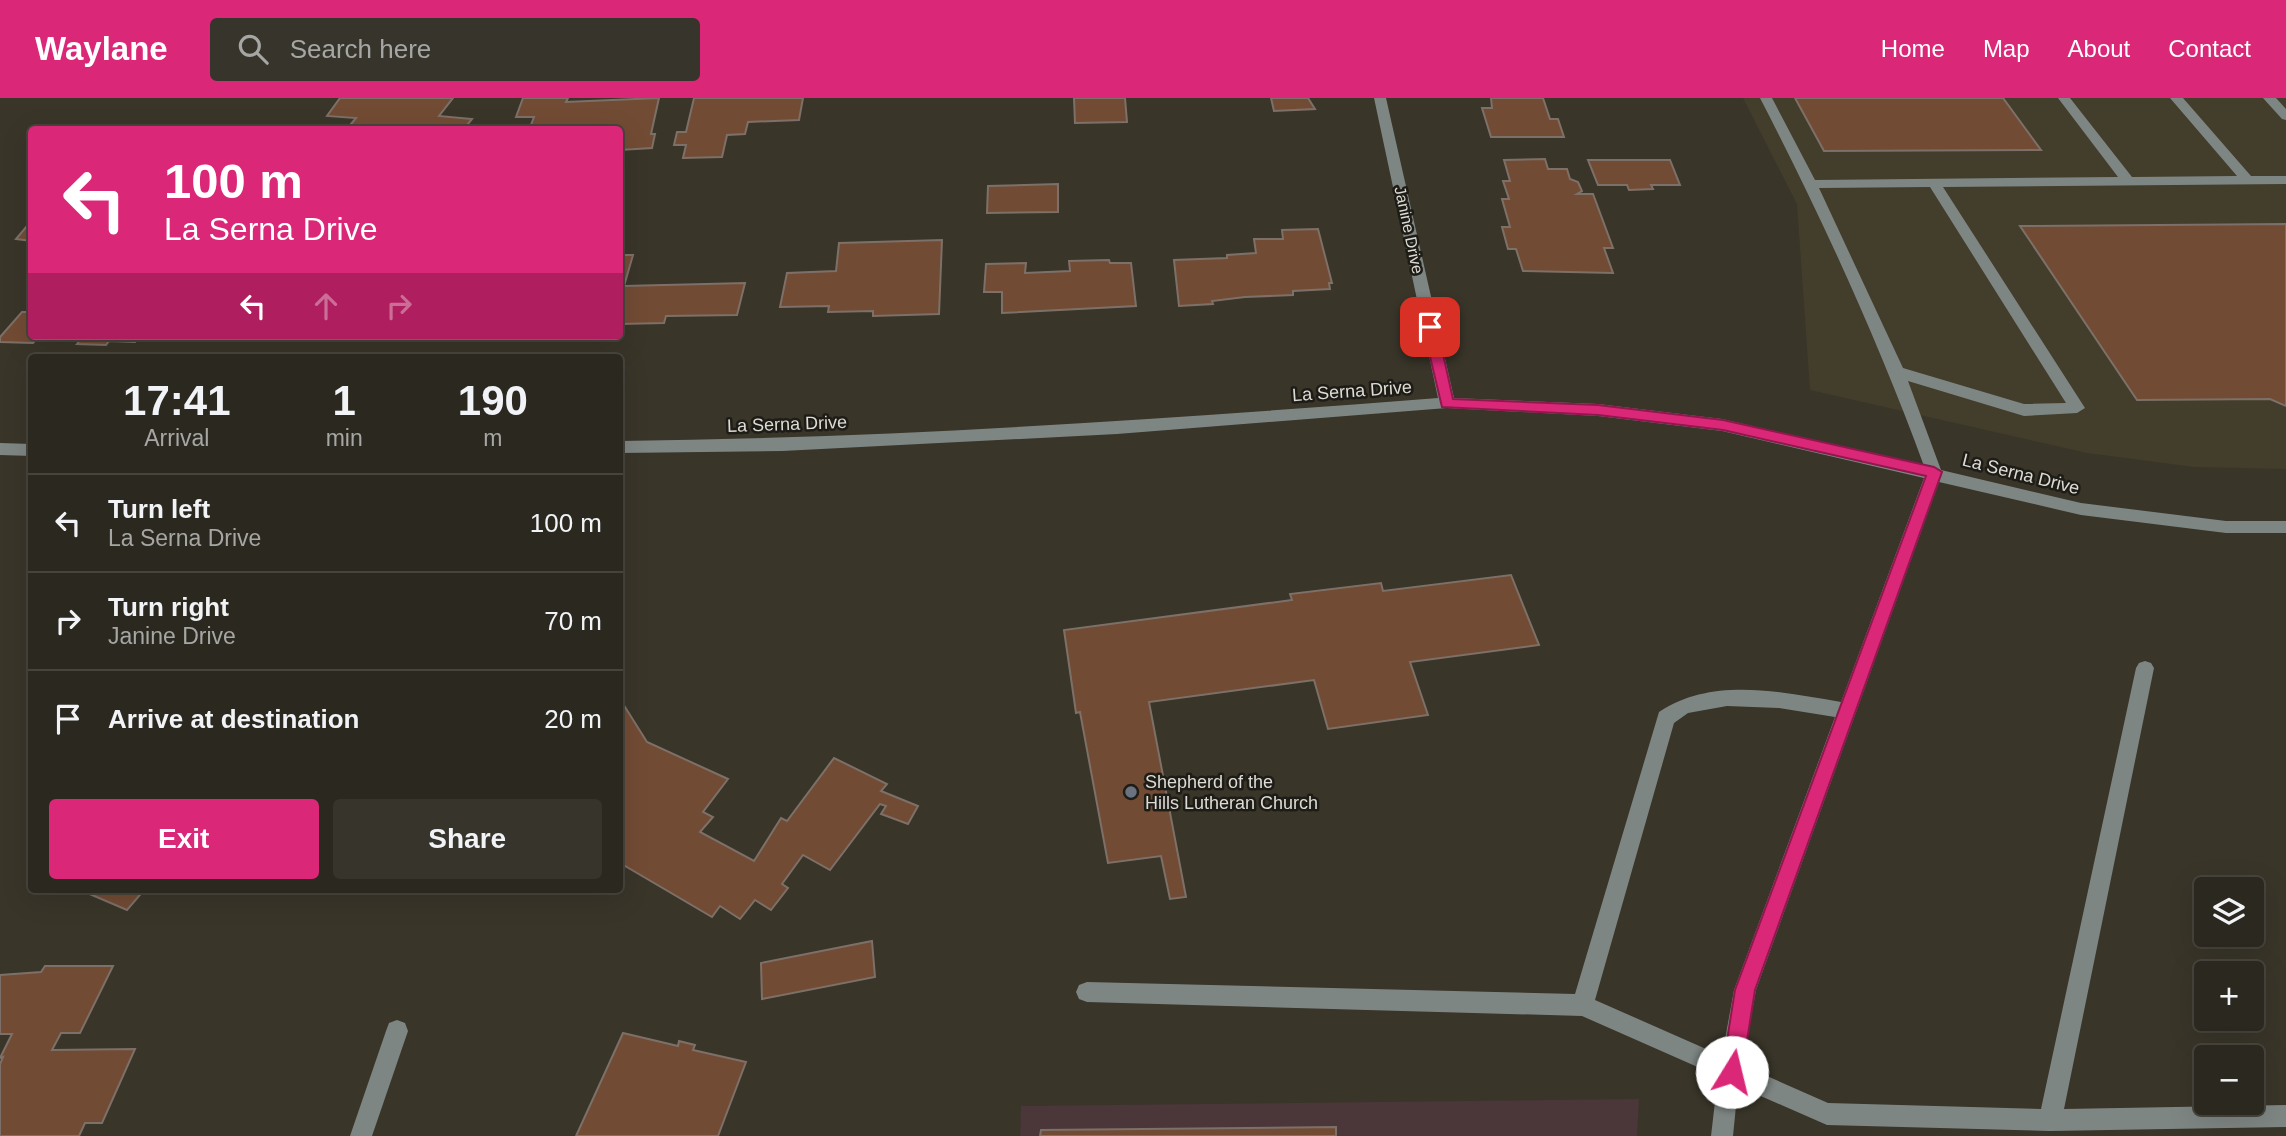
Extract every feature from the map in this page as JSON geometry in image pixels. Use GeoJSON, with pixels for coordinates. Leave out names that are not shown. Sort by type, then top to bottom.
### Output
{"type":"FeatureCollection","features":[{"type":"Feature","properties":{"kind":"street","name":"Janine Drive"},"geometry":{"type":"LineString","coordinates":[[1380,98],[1447,403]]}},
{"type":"Feature","properties":{"kind":"street"},"geometry":{"type":"LineString","coordinates":[[1722,1136],[1724,1101],[1732,1072],[1745,990],[1934,472],[1897,372],[1811,184],[1766,98]]}},
{"type":"Feature","properties":{"kind":"street"},"geometry":{"type":"LineString","coordinates":[[2064,98],[2128,181]]}},
{"type":"Feature","properties":{"kind":"street"},"geometry":{"type":"LineString","coordinates":[[2176,98],[2247,180]]}},
{"type":"Feature","properties":{"kind":"street"},"geometry":{"type":"LineString","coordinates":[[2269,98],[2286,116]]}},
{"type":"Feature","properties":{"kind":"street"},"geometry":{"type":"LineString","coordinates":[[1811,184],[2286,180]]}},
{"type":"Feature","properties":{"kind":"street"},"geometry":{"type":"LineString","coordinates":[[1897,372],[2024,410],[2077,408],[1933,182]]}},
{"type":"Feature","properties":{"kind":"street","name":"La Serna Drive"},"geometry":{"type":"LineString","coordinates":[[623,447],[810,444],[1117,428],[1447,403],[1598,410],[1723,425],[1934,472],[2081,509],[2226,527],[2286,528]]}},
{"type":"Feature","properties":{"kind":"street"},"geometry":{"type":"LineString","coordinates":[[0,449],[28,450]]}},
{"type":"Feature","properties":{"kind":"street"},"geometry":{"type":"LineString","coordinates":[[2050,1120],[2145,668]]}},
{"type":"Feature","properties":{"kind":"street"},"geometry":{"type":"LineString","coordinates":[[1583,1005],[1666,718],[1683,707],[1750,697],[1847,710]]}},
{"type":"Feature","properties":{"kind":"street"},"geometry":{"type":"LineString","coordinates":[[1087,992],[1583,1005],[1827,1114],[2050,1120],[2286,1116]]}},
{"type":"Feature","properties":{"kind":"street"},"geometry":{"type":"LineString","coordinates":[[361,1136],[397,1031]]}},
{"type":"Feature","properties":{"kind":"shaded area"},"geometry":{"type":"Polygon","coordinates":[[[1743,98],[2286,98],[2286,469],[2194,467],[2087,453],[1810,390],[1797,204],[1743,98]]]}},
{"type":"Feature","properties":{"kind":"shaded area"},"geometry":{"type":"Polygon","coordinates":[[[1639,1099],[1637,1136],[1020,1136],[1021,1106],[1639,1099]]]}},
{"type":"Feature","properties":{"kind":"building"},"geometry":{"type":"Polygon","coordinates":[[[340,98],[453,98],[439,116],[472,119],[466,126],[349,126],[356,118],[327,116],[340,98]]]}},
{"type":"Feature","properties":{"kind":"building"},"geometry":{"type":"Polygon","coordinates":[[[523,98],[568,98],[566,102],[659,98],[651,134],[655,134],[652,148],[623,150],[623,126],[531,126],[534,117],[516,117],[523,98]]]}},
{"type":"Feature","properties":{"kind":"building"},"geometry":{"type":"Polygon","coordinates":[[[694,98],[803,98],[799,120],[748,122],[745,134],[727,135],[722,157],[683,158],[686,145],[674,145],[677,132],[686,132],[694,98]]]}},
{"type":"Feature","properties":{"kind":"building"},"geometry":{"type":"Polygon","coordinates":[[[1074,98],[1125,98],[1127,122],[1075,123],[1074,98]]]}},
{"type":"Feature","properties":{"kind":"building"},"geometry":{"type":"Polygon","coordinates":[[[1271,98],[1308,98],[1315,109],[1274,111],[1271,98]]]}},
{"type":"Feature","properties":{"kind":"building"},"geometry":{"type":"Polygon","coordinates":[[[1491,98],[1543,98],[1550,119],[1558,119],[1564,137],[1491,137],[1482,108],[1492,108],[1491,98]]]}},
{"type":"Feature","properties":{"kind":"building"},"geometry":{"type":"Polygon","coordinates":[[[1795,98],[2003,98],[2041,150],[1824,151],[1795,98]]]}},
{"type":"Feature","properties":{"kind":"building"},"geometry":{"type":"Polygon","coordinates":[[[1545,159],[1548,169],[1567,169],[1570,179],[1578,182],[1582,191],[1577,194],[1593,194],[1613,248],[1604,248],[1613,273],[1523,271],[1516,249],[1508,249],[1502,227],[1510,227],[1502,199],[1509,199],[1503,181],[1510,181],[1504,160],[1545,159]]]}},
{"type":"Feature","properties":{"kind":"building"},"geometry":{"type":"Polygon","coordinates":[[[1588,160],[1670,160],[1680,185],[1651,185],[1653,189],[1629,190],[1627,185],[1598,185],[1588,160]]]}},
{"type":"Feature","properties":{"kind":"building"},"geometry":{"type":"Polygon","coordinates":[[[1058,184],[1058,212],[987,213],[988,186],[1058,184]]]}},
{"type":"Feature","properties":{"kind":"building"},"geometry":{"type":"Polygon","coordinates":[[[2286,224],[2286,406],[2270,399],[2137,400],[2020,226],[2286,224]]]}},
{"type":"Feature","properties":{"kind":"building"},"geometry":{"type":"Polygon","coordinates":[[[28,225],[28,240],[16,239],[28,225]]]}},
{"type":"Feature","properties":{"kind":"building"},"geometry":{"type":"Polygon","coordinates":[[[1318,229],[1332,283],[1329,283],[1330,289],[1293,291],[1293,295],[1245,297],[1212,301],[1213,304],[1179,306],[1174,260],[1227,258],[1227,255],[1256,253],[1254,239],[1283,239],[1282,230],[1318,229]]]}},
{"type":"Feature","properties":{"kind":"building"},"geometry":{"type":"Polygon","coordinates":[[[942,240],[939,314],[873,316],[873,311],[828,312],[829,306],[780,307],[787,273],[836,271],[839,243],[942,240]]]}},
{"type":"Feature","properties":{"kind":"building"},"geometry":{"type":"Polygon","coordinates":[[[623,255],[633,255],[624,286],[745,283],[737,315],[666,316],[664,323],[623,324],[623,255]]]}},
{"type":"Feature","properties":{"kind":"building"},"geometry":{"type":"Polygon","coordinates":[[[1109,260],[1110,263],[1131,263],[1136,306],[1002,313],[1002,292],[984,292],[986,264],[1026,263],[1025,273],[1070,271],[1069,261],[1109,260]]]}},
{"type":"Feature","properties":{"kind":"building"},"geometry":{"type":"Polygon","coordinates":[[[22,312],[28,312],[28,340],[36,340],[33,343],[0,342],[0,337],[22,312]]]}},
{"type":"Feature","properties":{"kind":"building"},"geometry":{"type":"Polygon","coordinates":[[[80,340],[137,340],[109,341],[106,345],[77,344],[80,340]]]}},
{"type":"Feature","properties":{"kind":"building","name":"Shepherd of the Hills Lutheran Church"},"geometry":{"type":"Polygon","coordinates":[[[1511,575],[1539,645],[1410,662],[1428,715],[1328,729],[1314,680],[1149,702],[1186,897],[1170,899],[1161,856],[1108,863],[1080,712],[1076,713],[1064,630],[1292,600],[1290,594],[1381,583],[1383,591],[1511,575]]]}},
{"type":"Feature","properties":{"kind":"building"},"geometry":{"type":"Polygon","coordinates":[[[623,704],[647,742],[728,779],[703,812],[713,817],[700,832],[754,861],[781,818],[787,821],[834,758],[887,784],[881,791],[918,806],[908,824],[881,814],[886,806],[880,804],[830,870],[803,855],[782,884],[788,888],[771,910],[755,900],[740,919],[720,906],[712,917],[623,865],[623,704]]]}},
{"type":"Feature","properties":{"kind":"building"},"geometry":{"type":"Polygon","coordinates":[[[87,893],[142,893],[127,910],[87,893]]]}},
{"type":"Feature","properties":{"kind":"building"},"geometry":{"type":"Polygon","coordinates":[[[872,941],[875,977],[762,999],[761,963],[872,941]]]}},
{"type":"Feature","properties":{"kind":"building"},"geometry":{"type":"Polygon","coordinates":[[[45,966],[113,966],[80,1033],[61,1033],[52,1050],[135,1049],[102,1123],[85,1123],[79,1136],[0,1136],[0,1064],[3,1057],[0,1058],[12,1034],[0,1034],[0,975],[41,972],[45,966]]]}},
{"type":"Feature","properties":{"kind":"building"},"geometry":{"type":"Polygon","coordinates":[[[623,1033],[678,1046],[679,1041],[695,1045],[693,1050],[746,1062],[718,1136],[576,1136],[623,1033]]]}},
{"type":"Feature","properties":{"kind":"building"},"geometry":{"type":"Polygon","coordinates":[[[1336,1127],[1336,1136],[1040,1136],[1041,1130],[1336,1127]]]}},
{"type":"Feature","properties":{"kind":"place","name":"Shepherd of the Hills Lutheran Church"},"geometry":{"type":"Point","coordinates":[1131,792]}},
{"type":"Feature","properties":{"kind":"route"},"geometry":{"type":"LineString","coordinates":[[1430,327],[1447,403],[1598,410],[1723,425],[1934,472],[1745,990],[1732,1072]]}}]}
